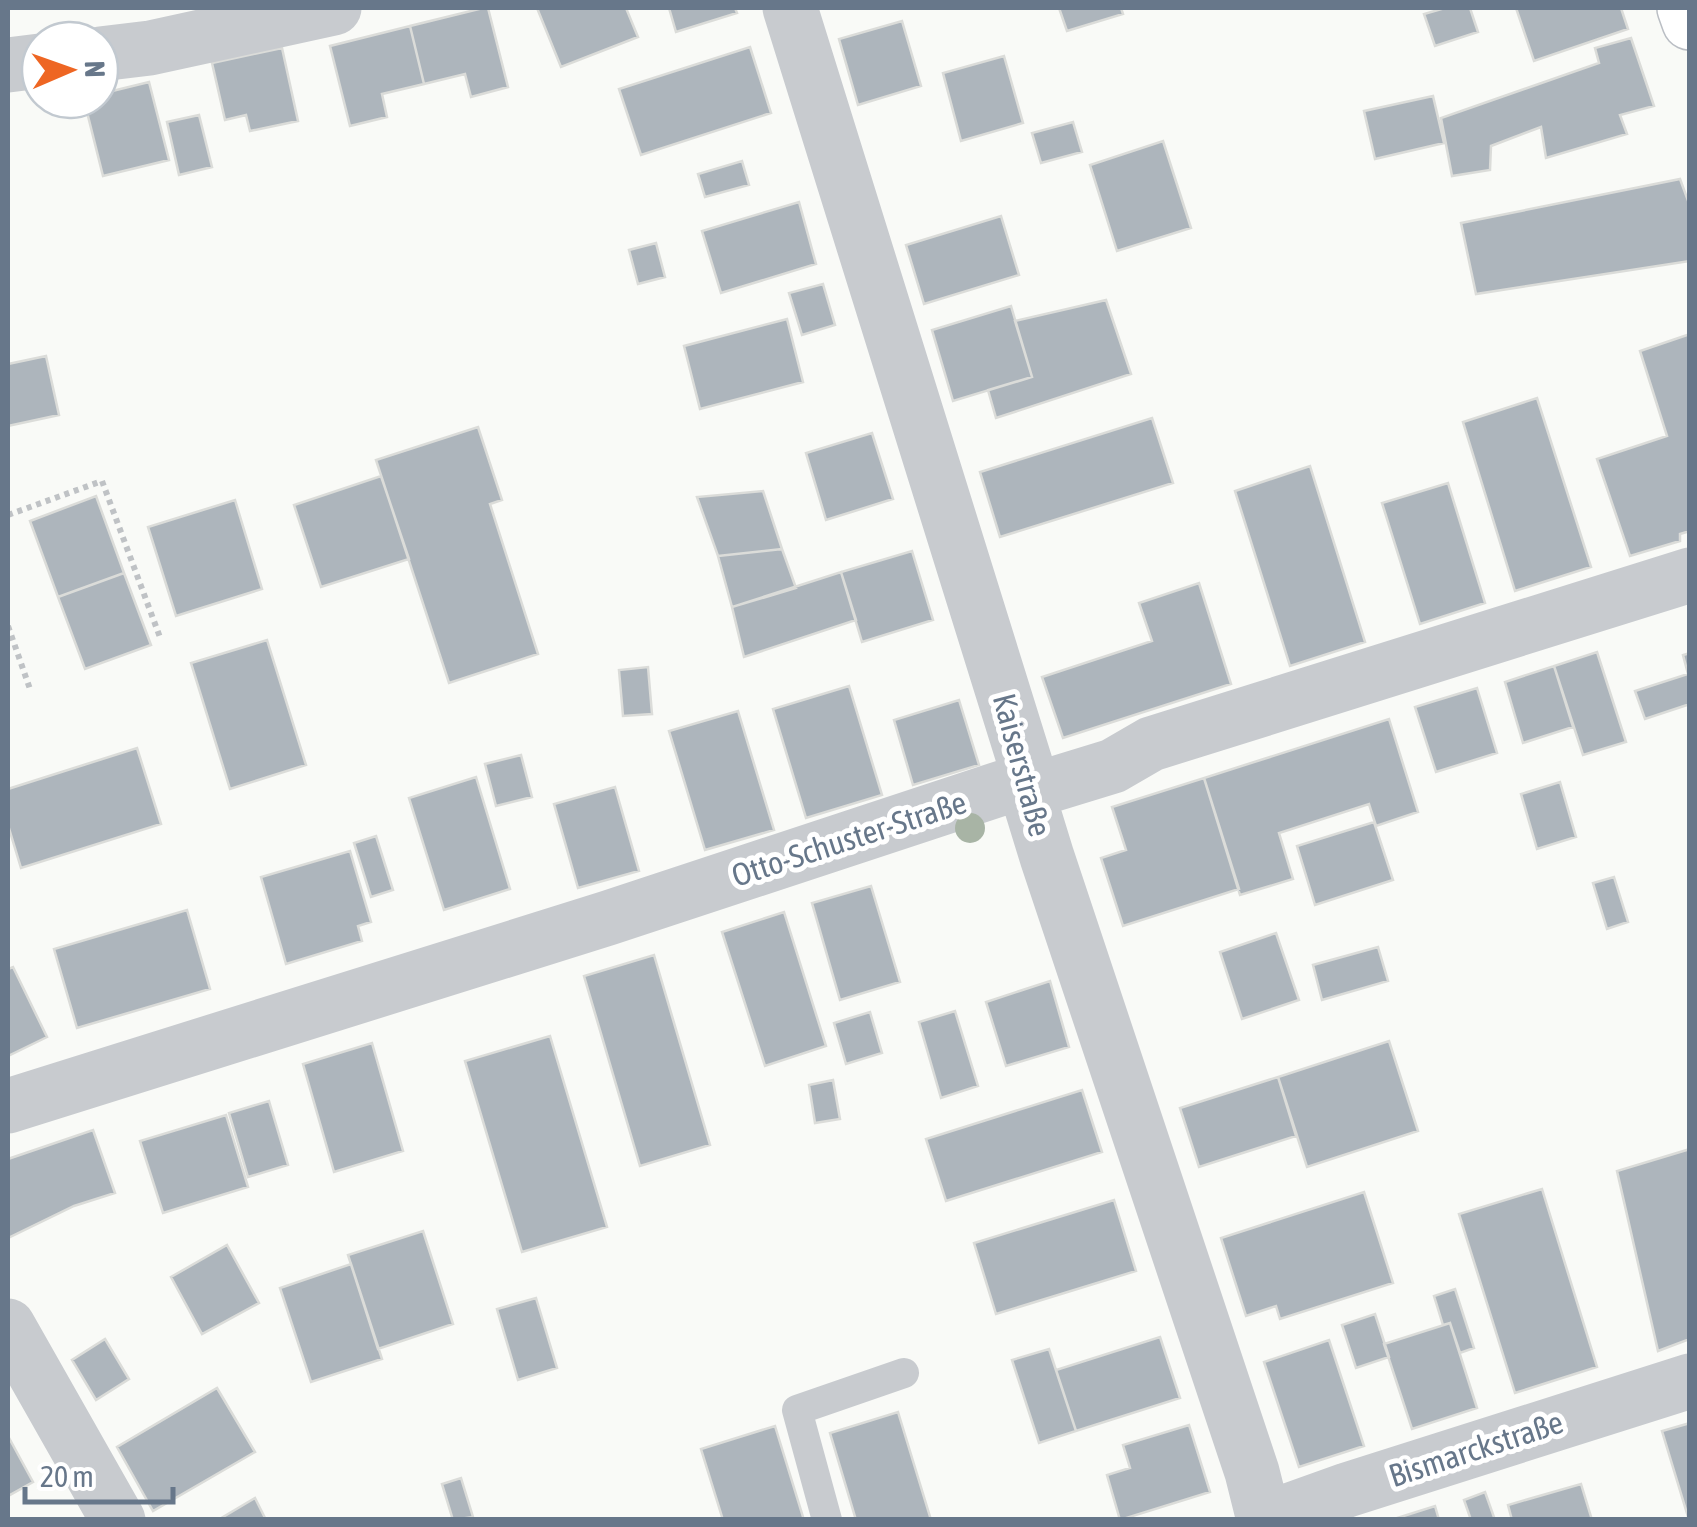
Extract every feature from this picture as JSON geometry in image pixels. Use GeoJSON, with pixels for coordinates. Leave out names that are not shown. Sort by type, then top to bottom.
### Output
{"type":"FeatureCollection","features":[{"type":"Feature","properties":{"kind":"main road"},"geometry":{"type":"LineString","coordinates":[[1684,8],[1690,22]]}},
{"type":"Feature","properties":{"kind":"street"},"geometry":{"type":"LineString","coordinates":[[120,52],[334,8]]}},
{"type":"Feature","properties":{"kind":"street","name":"Kaiserstraße"},"geometry":{"type":"LineString","coordinates":[[790,8],[1032,785],[1031,805],[1047,857],[1252,1472],[1264,1519]]}},
{"type":"Feature","properties":{"kind":"street","name":"Otto-Schuster-Straße"},"geometry":{"type":"LineString","coordinates":[[8,1106],[608,918],[1011,785],[1051,786],[1113,766],[1151,744],[1690,575]]}},
{"type":"Feature","properties":{"kind":"street"},"geometry":{"type":"LineString","coordinates":[[8,1326],[118,1520]]}},
{"type":"Feature","properties":{"kind":"street","name":"Bismarckstraße"},"geometry":{"type":"LineString","coordinates":[[1264,1519],[1690,1381]]}},
{"type":"Feature","properties":{"kind":"lane"},"geometry":{"type":"LineString","coordinates":[[827,1520],[797,1410],[904,1373]]}},
{"type":"Feature","properties":{"kind":"path"},"geometry":{"type":"LineString","coordinates":[[8,515],[102,481],[161,640]]}},
{"type":"Feature","properties":{"kind":"path"},"geometry":{"type":"LineString","coordinates":[[8,626],[30,688]]}},
{"type":"Feature","properties":{"kind":"building"},"geometry":{"type":"Polygon","coordinates":[[[488,8],[508,87],[471,97],[465,74],[424,84],[410,26],[488,8]]]}},
{"type":"Feature","properties":{"kind":"building"},"geometry":{"type":"Polygon","coordinates":[[[537,8],[626,8],[638,37],[561,67],[537,8]]]}},
{"type":"Feature","properties":{"kind":"building"},"geometry":{"type":"Polygon","coordinates":[[[669,8],[735,8],[737,13],[676,32],[669,8]]]}},
{"type":"Feature","properties":{"kind":"building"},"geometry":{"type":"Polygon","coordinates":[[[1059,8],[1121,8],[1123,14],[1067,31],[1059,8]]]}},
{"type":"Feature","properties":{"kind":"building"},"geometry":{"type":"Polygon","coordinates":[[[1445,8],[1470,8],[1478,32],[1435,46],[1424,14],[1445,8]]]}},
{"type":"Feature","properties":{"kind":"building"},"geometry":{"type":"Polygon","coordinates":[[[1516,8],[1621,8],[1628,29],[1534,61],[1516,8]]]}},
{"type":"Feature","properties":{"kind":"building"},"geometry":{"type":"Polygon","coordinates":[[[902,21],[921,86],[858,105],[839,39],[902,21]]]}},
{"type":"Feature","properties":{"kind":"building"},"geometry":{"type":"Polygon","coordinates":[[[410,26],[424,84],[382,94],[387,117],[350,126],[330,46],[410,26]]]}},
{"type":"Feature","properties":{"kind":"building"},"geometry":{"type":"Polygon","coordinates":[[[1631,38],[1654,106],[1620,115],[1627,134],[1546,158],[1541,127],[1491,146],[1490,170],[1452,176],[1441,118],[1599,63],[1595,48],[1631,38]]]}},
{"type":"Feature","properties":{"kind":"building"},"geometry":{"type":"Polygon","coordinates":[[[750,47],[771,113],[641,155],[619,89],[750,47]]]}},
{"type":"Feature","properties":{"kind":"building"},"geometry":{"type":"Polygon","coordinates":[[[282,48],[298,121],[250,131],[246,115],[225,120],[212,63],[282,48]]]}},
{"type":"Feature","properties":{"kind":"building"},"geometry":{"type":"Polygon","coordinates":[[[1004,56],[1023,123],[961,141],[943,73],[1004,56]]]}},
{"type":"Feature","properties":{"kind":"building"},"geometry":{"type":"Polygon","coordinates":[[[149,82],[169,160],[103,176],[89,120],[120,120],[120,89],[149,82]]]}},
{"type":"Feature","properties":{"kind":"building"},"geometry":{"type":"Polygon","coordinates":[[[1433,96],[1444,143],[1375,159],[1364,111],[1433,96]]]}},
{"type":"Feature","properties":{"kind":"building"},"geometry":{"type":"Polygon","coordinates":[[[199,115],[212,167],[179,175],[167,122],[199,115]]]}},
{"type":"Feature","properties":{"kind":"building"},"geometry":{"type":"Polygon","coordinates":[[[1073,122],[1082,152],[1041,163],[1032,133],[1073,122]]]}},
{"type":"Feature","properties":{"kind":"building"},"geometry":{"type":"Polygon","coordinates":[[[1163,141],[1191,228],[1117,251],[1090,165],[1163,141]]]}},
{"type":"Feature","properties":{"kind":"building"},"geometry":{"type":"Polygon","coordinates":[[[742,161],[749,185],[705,197],[698,174],[742,161]]]}},
{"type":"Feature","properties":{"kind":"building"},"geometry":{"type":"Polygon","coordinates":[[[1680,179],[1690,206],[1690,261],[1476,294],[1461,223],[1680,179]]]}},
{"type":"Feature","properties":{"kind":"building"},"geometry":{"type":"Polygon","coordinates":[[[799,202],[816,264],[721,293],[702,231],[799,202]]]}},
{"type":"Feature","properties":{"kind":"building"},"geometry":{"type":"Polygon","coordinates":[[[1001,216],[1019,275],[924,304],[906,245],[1001,216]]]}},
{"type":"Feature","properties":{"kind":"building"},"geometry":{"type":"Polygon","coordinates":[[[656,243],[665,277],[638,284],[629,250],[656,243]]]}},
{"type":"Feature","properties":{"kind":"building"},"geometry":{"type":"Polygon","coordinates":[[[823,284],[835,325],[802,335],[789,293],[823,284]]]}},
{"type":"Feature","properties":{"kind":"building"},"geometry":{"type":"Polygon","coordinates":[[[1106,300],[1131,374],[996,418],[988,390],[1032,377],[1015,321],[1106,300]]]}},
{"type":"Feature","properties":{"kind":"building"},"geometry":{"type":"Polygon","coordinates":[[[1011,306],[1032,377],[953,401],[932,330],[1011,306]]]}},
{"type":"Feature","properties":{"kind":"building"},"geometry":{"type":"Polygon","coordinates":[[[787,319],[803,382],[700,409],[684,346],[787,319]]]}},
{"type":"Feature","properties":{"kind":"building"},"geometry":{"type":"Polygon","coordinates":[[[1690,334],[1690,531],[1680,534],[1680,541],[1630,556],[1597,459],[1667,436],[1640,351],[1690,334]]]}},
{"type":"Feature","properties":{"kind":"building"},"geometry":{"type":"Polygon","coordinates":[[[46,356],[59,415],[8,426],[8,364],[46,356]]]}},
{"type":"Feature","properties":{"kind":"building"},"geometry":{"type":"Polygon","coordinates":[[[1537,398],[1591,567],[1515,591],[1463,422],[1537,398]]]}},
{"type":"Feature","properties":{"kind":"building"},"geometry":{"type":"Polygon","coordinates":[[[1152,418],[1173,483],[1000,537],[980,472],[1152,418]]]}},
{"type":"Feature","properties":{"kind":"building"},"geometry":{"type":"Polygon","coordinates":[[[478,427],[502,500],[490,504],[538,654],[449,683],[376,460],[478,427]]]}},
{"type":"Feature","properties":{"kind":"building"},"geometry":{"type":"Polygon","coordinates":[[[872,433],[893,499],[826,520],[806,453],[872,433]]]}},
{"type":"Feature","properties":{"kind":"building"},"geometry":{"type":"Polygon","coordinates":[[[1310,466],[1365,642],[1290,666],[1235,491],[1310,466]]]}},
{"type":"Feature","properties":{"kind":"building"},"geometry":{"type":"Polygon","coordinates":[[[381,476],[409,559],[321,587],[294,505],[381,476]]]}},
{"type":"Feature","properties":{"kind":"building"},"geometry":{"type":"Polygon","coordinates":[[[1448,483],[1485,603],[1420,624],[1382,503],[1448,483]]]}},
{"type":"Feature","properties":{"kind":"building"},"geometry":{"type":"Polygon","coordinates":[[[763,491],[782,549],[718,556],[697,497],[763,491]]]}},
{"type":"Feature","properties":{"kind":"building"},"geometry":{"type":"Polygon","coordinates":[[[96,496],[124,573],[58,597],[30,521],[96,496]]]}},
{"type":"Feature","properties":{"kind":"building"},"geometry":{"type":"Polygon","coordinates":[[[235,500],[262,589],[176,616],[148,527],[235,500]]]}},
{"type":"Feature","properties":{"kind":"building"},"geometry":{"type":"Polygon","coordinates":[[[782,549],[796,588],[732,607],[718,556],[782,549]]]}},
{"type":"Feature","properties":{"kind":"building"},"geometry":{"type":"Polygon","coordinates":[[[912,551],[933,620],[862,642],[841,572],[912,551]]]}},
{"type":"Feature","properties":{"kind":"building"},"geometry":{"type":"Polygon","coordinates":[[[841,572],[856,620],[744,657],[732,607],[841,572]]]}},
{"type":"Feature","properties":{"kind":"building"},"geometry":{"type":"Polygon","coordinates":[[[124,573],[151,645],[85,669],[58,597],[124,573]]]}},
{"type":"Feature","properties":{"kind":"building"},"geometry":{"type":"Polygon","coordinates":[[[1199,583],[1231,684],[1063,738],[1042,677],[1152,641],[1139,603],[1199,583]]]}},
{"type":"Feature","properties":{"kind":"building"},"geometry":{"type":"Polygon","coordinates":[[[267,640],[306,765],[230,789],[191,663],[267,640]]]}},
{"type":"Feature","properties":{"kind":"building"},"geometry":{"type":"Polygon","coordinates":[[[1597,652],[1626,742],[1583,755],[1554,666],[1597,652]]]}},
{"type":"Feature","properties":{"kind":"building"},"geometry":{"type":"Polygon","coordinates":[[[1690,653],[1690,704],[1645,719],[1635,691],[1688,674],[1683,655],[1690,653]]]}},
{"type":"Feature","properties":{"kind":"building"},"geometry":{"type":"Polygon","coordinates":[[[1554,666],[1573,727],[1523,743],[1505,682],[1554,666]]]}},
{"type":"Feature","properties":{"kind":"building"},"geometry":{"type":"Polygon","coordinates":[[[648,667],[652,714],[623,716],[619,670],[648,667]]]}},
{"type":"Feature","properties":{"kind":"building"},"geometry":{"type":"Polygon","coordinates":[[[849,686],[882,795],[806,818],[773,709],[849,686]]]}},
{"type":"Feature","properties":{"kind":"building"},"geometry":{"type":"Polygon","coordinates":[[[1477,688],[1497,753],[1436,772],[1415,707],[1477,688]]]}},
{"type":"Feature","properties":{"kind":"building"},"geometry":{"type":"Polygon","coordinates":[[[959,700],[979,765],[913,785],[894,720],[959,700]]]}},
{"type":"Feature","properties":{"kind":"building"},"geometry":{"type":"Polygon","coordinates":[[[738,711],[774,830],[705,850],[669,731],[738,711]]]}},
{"type":"Feature","properties":{"kind":"building"},"geometry":{"type":"Polygon","coordinates":[[[1389,719],[1418,812],[1376,826],[1369,804],[1279,833],[1293,879],[1240,895],[1204,778],[1389,719]]]}},
{"type":"Feature","properties":{"kind":"building"},"geometry":{"type":"Polygon","coordinates":[[[137,748],[161,824],[21,868],[8,825],[8,789],[137,748]]]}},
{"type":"Feature","properties":{"kind":"building"},"geometry":{"type":"Polygon","coordinates":[[[521,755],[532,797],[496,806],[485,764],[521,755]]]}},
{"type":"Feature","properties":{"kind":"building"},"geometry":{"type":"Polygon","coordinates":[[[476,777],[510,889],[444,910],[409,798],[476,777]]]}},
{"type":"Feature","properties":{"kind":"building"},"geometry":{"type":"Polygon","coordinates":[[[1204,778],[1239,889],[1123,926],[1101,858],[1126,850],[1112,807],[1204,778]]]}},
{"type":"Feature","properties":{"kind":"building"},"geometry":{"type":"Polygon","coordinates":[[[1560,782],[1576,837],[1537,849],[1521,794],[1560,782]]]}},
{"type":"Feature","properties":{"kind":"building"},"geometry":{"type":"Polygon","coordinates":[[[615,787],[639,871],[578,888],[554,804],[615,787]]]}},
{"type":"Feature","properties":{"kind":"building"},"geometry":{"type":"Polygon","coordinates":[[[1374,822],[1393,880],[1315,905],[1297,846],[1374,822]]]}},
{"type":"Feature","properties":{"kind":"building"},"geometry":{"type":"Polygon","coordinates":[[[376,836],[393,890],[371,897],[354,843],[376,836]]]}},
{"type":"Feature","properties":{"kind":"building"},"geometry":{"type":"Polygon","coordinates":[[[350,851],[371,922],[358,926],[362,941],[286,964],[261,877],[350,851]]]}},
{"type":"Feature","properties":{"kind":"building"},"geometry":{"type":"Polygon","coordinates":[[[1614,877],[1628,922],[1607,929],[1593,883],[1614,877]]]}},
{"type":"Feature","properties":{"kind":"building"},"geometry":{"type":"Polygon","coordinates":[[[871,886],[900,982],[840,1000],[812,903],[871,886]]]}},
{"type":"Feature","properties":{"kind":"building"},"geometry":{"type":"Polygon","coordinates":[[[187,910],[210,989],[77,1028],[54,949],[187,910]]]}},
{"type":"Feature","properties":{"kind":"building"},"geometry":{"type":"Polygon","coordinates":[[[784,912],[826,1046],[765,1066],[722,932],[784,912]]]}},
{"type":"Feature","properties":{"kind":"building"},"geometry":{"type":"Polygon","coordinates":[[[1276,933],[1299,1000],[1242,1019],[1220,952],[1276,933]]]}},
{"type":"Feature","properties":{"kind":"building"},"geometry":{"type":"Polygon","coordinates":[[[1378,947],[1388,981],[1322,1000],[1313,965],[1378,947]]]}},
{"type":"Feature","properties":{"kind":"building"},"geometry":{"type":"Polygon","coordinates":[[[654,955],[710,1145],[640,1166],[584,976],[654,955]]]}},
{"type":"Feature","properties":{"kind":"building"},"geometry":{"type":"Polygon","coordinates":[[[13,967],[47,1037],[8,1056],[8,969],[13,967]]]}},
{"type":"Feature","properties":{"kind":"building"},"geometry":{"type":"Polygon","coordinates":[[[1050,981],[1069,1047],[1006,1066],[986,1002],[1050,981]]]}},
{"type":"Feature","properties":{"kind":"building"},"geometry":{"type":"Polygon","coordinates":[[[955,1011],[978,1086],[941,1098],[919,1022],[955,1011]]]}},
{"type":"Feature","properties":{"kind":"building"},"geometry":{"type":"Polygon","coordinates":[[[870,1012],[882,1053],[846,1064],[834,1023],[870,1012]]]}},
{"type":"Feature","properties":{"kind":"building"},"geometry":{"type":"Polygon","coordinates":[[[550,1036],[607,1227],[522,1252],[465,1061],[550,1036]]]}},
{"type":"Feature","properties":{"kind":"building"},"geometry":{"type":"Polygon","coordinates":[[[1389,1041],[1418,1131],[1307,1167],[1278,1077],[1389,1041]]]}},
{"type":"Feature","properties":{"kind":"building"},"geometry":{"type":"Polygon","coordinates":[[[372,1043],[403,1151],[334,1172],[303,1064],[372,1043]]]}},
{"type":"Feature","properties":{"kind":"building"},"geometry":{"type":"Polygon","coordinates":[[[1278,1077],[1296,1136],[1199,1167],[1180,1108],[1278,1077]]]}},
{"type":"Feature","properties":{"kind":"building"},"geometry":{"type":"Polygon","coordinates":[[[833,1080],[840,1119],[815,1123],[809,1085],[833,1080]]]}},
{"type":"Feature","properties":{"kind":"building"},"geometry":{"type":"Polygon","coordinates":[[[1082,1090],[1102,1152],[946,1201],[926,1139],[1082,1090]]]}},
{"type":"Feature","properties":{"kind":"building"},"geometry":{"type":"Polygon","coordinates":[[[269,1101],[288,1165],[248,1177],[229,1113],[269,1101]]]}},
{"type":"Feature","properties":{"kind":"building"},"geometry":{"type":"Polygon","coordinates":[[[226,1115],[248,1187],[163,1213],[140,1141],[226,1115]]]}},
{"type":"Feature","properties":{"kind":"building"},"geometry":{"type":"Polygon","coordinates":[[[93,1130],[115,1193],[74,1206],[8,1238],[8,1159],[93,1130]]]}},
{"type":"Feature","properties":{"kind":"building"},"geometry":{"type":"Polygon","coordinates":[[[1690,1149],[1690,1339],[1658,1351],[1617,1171],[1690,1149]]]}},
{"type":"Feature","properties":{"kind":"building"},"geometry":{"type":"Polygon","coordinates":[[[1542,1189],[1597,1367],[1515,1393],[1459,1214],[1542,1189]]]}},
{"type":"Feature","properties":{"kind":"building"},"geometry":{"type":"Polygon","coordinates":[[[1364,1192],[1393,1283],[1280,1319],[1276,1306],[1246,1316],[1221,1238],[1364,1192]]]}},
{"type":"Feature","properties":{"kind":"building"},"geometry":{"type":"Polygon","coordinates":[[[1114,1200],[1136,1271],[996,1314],[974,1243],[1114,1200]]]}},
{"type":"Feature","properties":{"kind":"building"},"geometry":{"type":"Polygon","coordinates":[[[423,1231],[453,1324],[378,1349],[348,1255],[423,1231]]]}},
{"type":"Feature","properties":{"kind":"building"},"geometry":{"type":"Polygon","coordinates":[[[227,1245],[259,1303],[202,1334],[171,1277],[227,1245]]]}},
{"type":"Feature","properties":{"kind":"building"},"geometry":{"type":"Polygon","coordinates":[[[351,1264],[382,1359],[311,1382],[280,1288],[351,1264]]]}},
{"type":"Feature","properties":{"kind":"building"},"geometry":{"type":"Polygon","coordinates":[[[1455,1289],[1474,1348],[1460,1353],[1450,1323],[1443,1325],[1434,1296],[1455,1289]]]}},
{"type":"Feature","properties":{"kind":"building"},"geometry":{"type":"Polygon","coordinates":[[[536,1298],[557,1368],[518,1380],[497,1309],[536,1298]]]}},
{"type":"Feature","properties":{"kind":"building"},"geometry":{"type":"Polygon","coordinates":[[[1375,1314],[1389,1357],[1356,1368],[1342,1325],[1375,1314]]]}},
{"type":"Feature","properties":{"kind":"building"},"geometry":{"type":"Polygon","coordinates":[[[1450,1323],[1477,1408],[1412,1429],[1384,1344],[1450,1323]]]}},
{"type":"Feature","properties":{"kind":"building"},"geometry":{"type":"Polygon","coordinates":[[[1160,1337],[1180,1398],[1076,1431],[1056,1370],[1160,1337]]]}},
{"type":"Feature","properties":{"kind":"building"},"geometry":{"type":"Polygon","coordinates":[[[105,1339],[129,1379],[96,1400],[72,1360],[105,1339]]]}},
{"type":"Feature","properties":{"kind":"building"},"geometry":{"type":"Polygon","coordinates":[[[1329,1340],[1364,1446],[1299,1467],[1264,1362],[1329,1340]]]}},
{"type":"Feature","properties":{"kind":"building"},"geometry":{"type":"Polygon","coordinates":[[[1049,1349],[1076,1431],[1039,1443],[1012,1360],[1049,1349]]]}},
{"type":"Feature","properties":{"kind":"building"},"geometry":{"type":"Polygon","coordinates":[[[217,1388],[255,1452],[153,1511],[117,1447],[217,1388]]]}},
{"type":"Feature","properties":{"kind":"building"},"geometry":{"type":"Polygon","coordinates":[[[898,1412],[931,1520],[856,1520],[830,1433],[898,1412]]]}},
{"type":"Feature","properties":{"kind":"building"},"geometry":{"type":"Polygon","coordinates":[[[1690,1423],[1690,1520],[1689,1520],[1662,1431],[1690,1423]]]}},
{"type":"Feature","properties":{"kind":"building"},"geometry":{"type":"Polygon","coordinates":[[[1189,1425],[1210,1492],[1120,1520],[1107,1475],[1130,1468],[1123,1445],[1189,1425]]]}},
{"type":"Feature","properties":{"kind":"building"},"geometry":{"type":"Polygon","coordinates":[[[775,1426],[803,1517],[723,1520],[701,1449],[775,1426]]]}},
{"type":"Feature","properties":{"kind":"building"},"geometry":{"type":"Polygon","coordinates":[[[8,1436],[33,1482],[8,1496],[8,1436]]]}},
{"type":"Feature","properties":{"kind":"building"},"geometry":{"type":"Polygon","coordinates":[[[461,1478],[473,1517],[453,1520],[442,1484],[461,1478]]]}},
{"type":"Feature","properties":{"kind":"building"},"geometry":{"type":"Polygon","coordinates":[[[1581,1484],[1592,1520],[1512,1520],[1508,1505],[1581,1484]]]}},
{"type":"Feature","properties":{"kind":"building"},"geometry":{"type":"Polygon","coordinates":[[[1485,1492],[1495,1520],[1471,1520],[1464,1500],[1485,1492]]]}},
{"type":"Feature","properties":{"kind":"building"},"geometry":{"type":"Polygon","coordinates":[[[255,1498],[266,1520],[218,1520],[255,1498]]]}},
{"type":"Feature","properties":{"kind":"building"},"geometry":{"type":"Polygon","coordinates":[[[1435,1506],[1439,1520],[1391,1520],[1435,1506]]]}}]}
